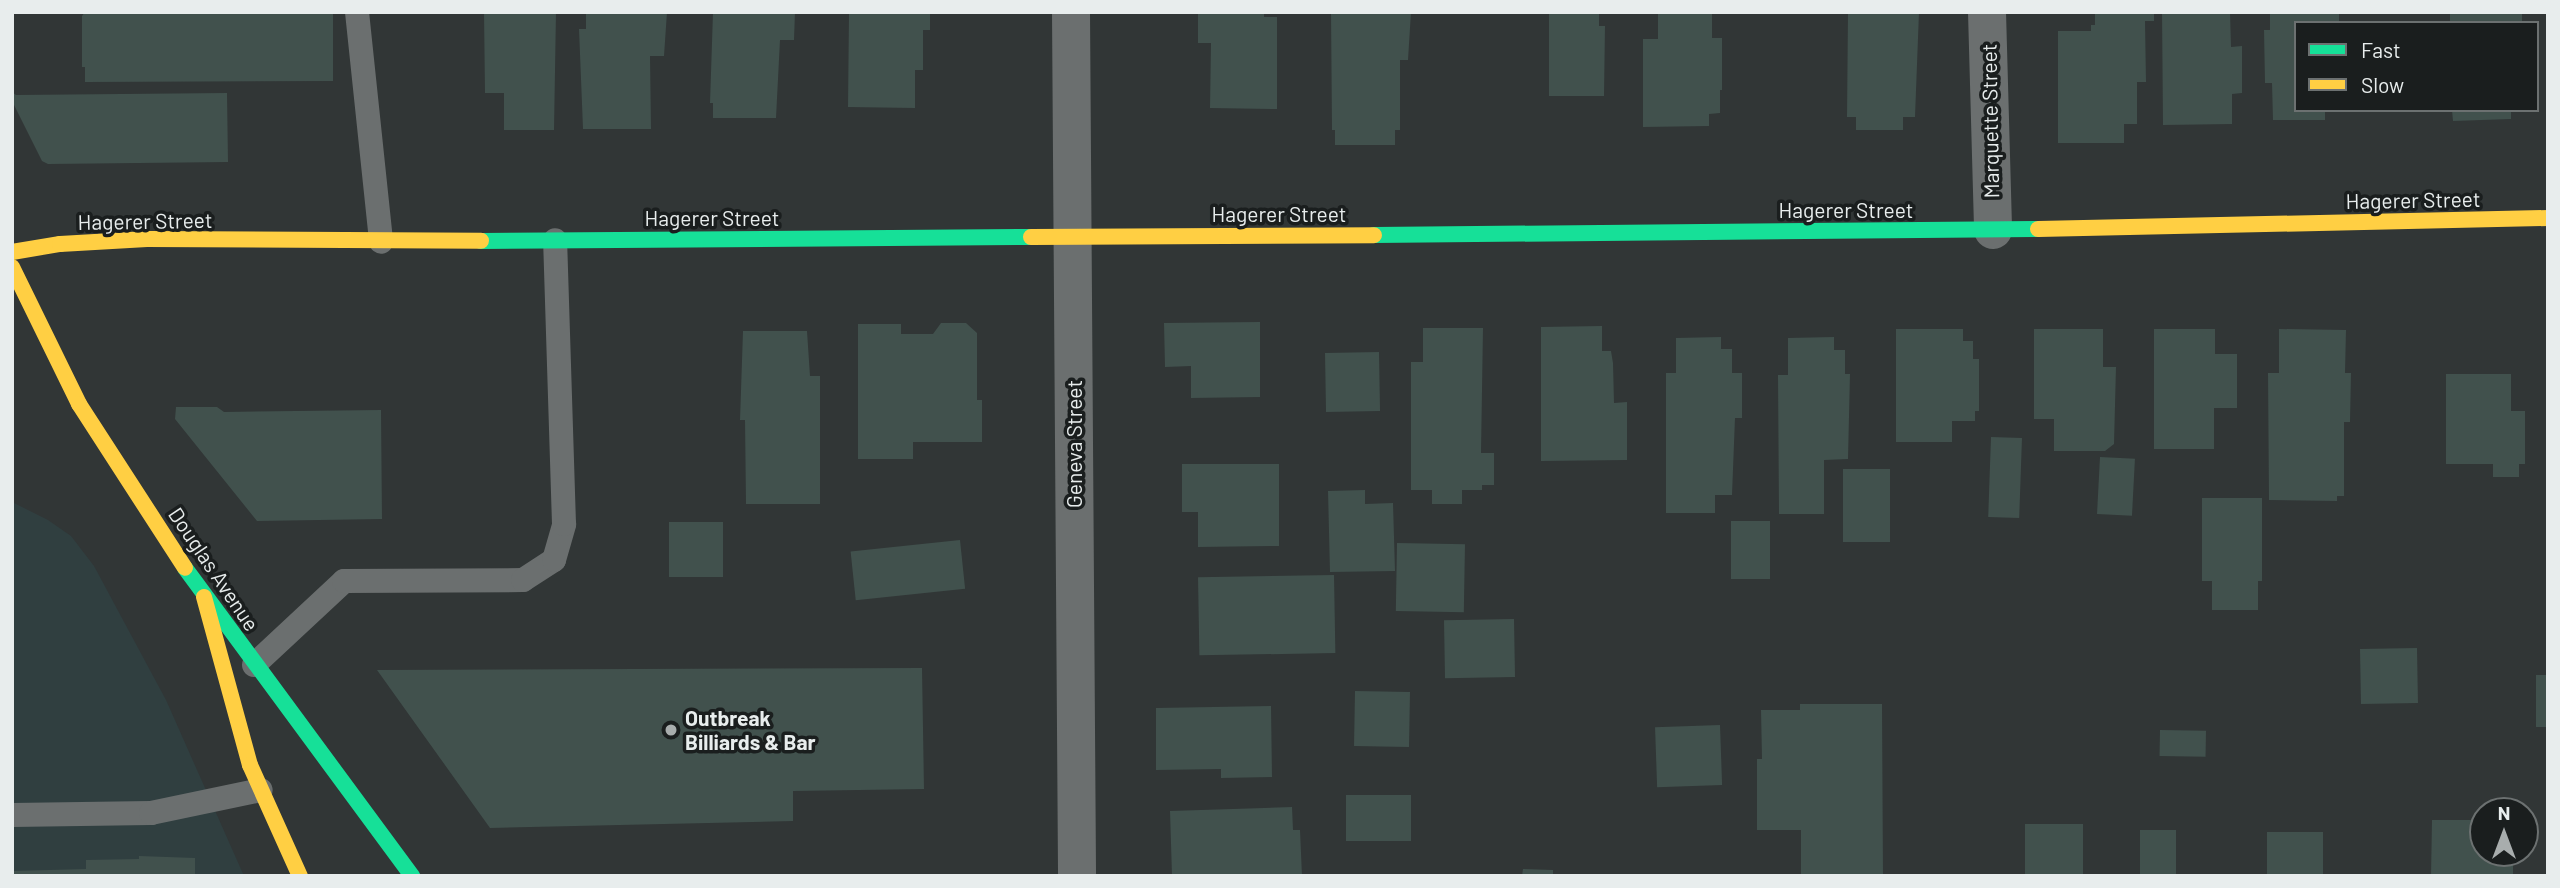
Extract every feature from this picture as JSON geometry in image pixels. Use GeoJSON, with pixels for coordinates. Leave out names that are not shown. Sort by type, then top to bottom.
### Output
{"type":"FeatureCollection","features":[{"type":"Feature","properties":{"kind":"street","name":"Geneva Street"},"geometry":{"type":"LineString","coordinates":[[1071,12],[1077,876]]}},
{"type":"Feature","properties":{"kind":"street","name":"Marquette Street"},"geometry":{"type":"LineString","coordinates":[[1987,12],[1993,230]]}},
{"type":"Feature","properties":{"kind":"street","name":"Hagerer Street"},"geometry":{"type":"LineString","coordinates":[[12,252],[60,244],[147,239],[381,242],[1993,230],[2548,218]]}},
{"type":"Feature","properties":{"kind":"street","name":"Douglas Avenue"},"geometry":{"type":"LineString","coordinates":[[12,267],[79,404],[204,597],[412,876]]}},
{"type":"Feature","properties":{"kind":"street"},"geometry":{"type":"LineString","coordinates":[[204,597],[250,765],[300,876]]}},
{"type":"Feature","properties":{"kind":"lane"},"geometry":{"type":"LineString","coordinates":[[357,12],[381,242]]}},
{"type":"Feature","properties":{"kind":"lane"},"geometry":{"type":"LineString","coordinates":[[254,665],[344,581],[523,580],[554,560],[564,524],[555,240]]}},
{"type":"Feature","properties":{"kind":"lane"},"geometry":{"type":"LineString","coordinates":[[12,816],[151,813],[261,790]]}},
{"type":"Feature","properties":{"kind":"shaded area"},"geometry":{"type":"Polygon","coordinates":[[[12,502],[48,520],[71,536],[94,566],[166,700],[244,876],[12,876],[12,502]]]}},
{"type":"Feature","properties":{"kind":"building"},"geometry":{"type":"Polygon","coordinates":[[[85,12],[333,12],[333,81],[85,82],[85,67],[82,67],[82,16],[85,12]]]}},
{"type":"Feature","properties":{"kind":"building"},"geometry":{"type":"Polygon","coordinates":[[[484,12],[556,12],[554,130],[504,130],[504,93],[485,93],[484,12]]]}},
{"type":"Feature","properties":{"kind":"building"},"geometry":{"type":"Polygon","coordinates":[[[586,12],[667,12],[664,56],[650,56],[651,129],[583,129],[579,29],[586,29],[586,12]]]}},
{"type":"Feature","properties":{"kind":"building"},"geometry":{"type":"Polygon","coordinates":[[[713,12],[795,12],[794,40],[780,40],[776,118],[713,118],[713,103],[710,103],[713,12]]]}},
{"type":"Feature","properties":{"kind":"building"},"geometry":{"type":"Polygon","coordinates":[[[849,12],[930,12],[930,30],[923,30],[923,70],[915,70],[915,108],[848,107],[849,12]]]}},
{"type":"Feature","properties":{"kind":"building"},"geometry":{"type":"Polygon","coordinates":[[[1198,12],[1264,12],[1264,17],[1277,17],[1277,109],[1210,108],[1211,43],[1198,43],[1198,12]]]}},
{"type":"Feature","properties":{"kind":"building"},"geometry":{"type":"Polygon","coordinates":[[[1331,12],[1411,12],[1408,60],[1400,60],[1400,130],[1395,130],[1395,145],[1335,145],[1335,130],[1332,130],[1331,12]]]}},
{"type":"Feature","properties":{"kind":"building"},"geometry":{"type":"Polygon","coordinates":[[[1549,12],[1599,12],[1599,26],[1605,26],[1604,96],[1549,96],[1549,12]]]}},
{"type":"Feature","properties":{"kind":"building"},"geometry":{"type":"Polygon","coordinates":[[[1658,12],[1712,12],[1712,38],[1722,38],[1722,90],[1720,113],[1709,114],[1709,126],[1643,127],[1643,39],[1658,39],[1658,12]]]}},
{"type":"Feature","properties":{"kind":"building"},"geometry":{"type":"Polygon","coordinates":[[[1848,12],[1919,12],[1915,117],[1903,117],[1903,130],[1856,130],[1856,117],[1847,117],[1848,12]]]}},
{"type":"Feature","properties":{"kind":"building"},"geometry":{"type":"Polygon","coordinates":[[[2095,12],[2154,12],[2154,21],[2145,21],[2146,82],[2137,82],[2137,124],[2124,124],[2124,143],[2058,143],[2058,31],[2091,31],[2091,25],[2095,25],[2095,12]]]}},
{"type":"Feature","properties":{"kind":"building"},"geometry":{"type":"Polygon","coordinates":[[[2162,12],[2230,12],[2231,47],[2242,46],[2242,93],[2232,94],[2232,124],[2163,125],[2162,12]]]}},
{"type":"Feature","properties":{"kind":"building"},"geometry":{"type":"Polygon","coordinates":[[[2270,12],[2339,12],[2339,21],[2294,21],[2294,112],[2325,112],[2325,120],[2273,120],[2272,83],[2265,83],[2264,30],[2270,30],[2270,12]]]}},
{"type":"Feature","properties":{"kind":"building"},"geometry":{"type":"Polygon","coordinates":[[[2450,12],[2522,12],[2522,21],[2450,21],[2450,12]]]}},
{"type":"Feature","properties":{"kind":"building"},"geometry":{"type":"Polygon","coordinates":[[[12,92],[16,95],[227,93],[228,162],[48,164],[42,161],[12,101],[12,92]]]}},
{"type":"Feature","properties":{"kind":"building"},"geometry":{"type":"Polygon","coordinates":[[[2452,112],[2511,112],[2511,119],[2453,121],[2452,112]]]}},
{"type":"Feature","properties":{"kind":"building"},"geometry":{"type":"Polygon","coordinates":[[[1260,322],[1260,397],[1191,398],[1191,366],[1165,367],[1164,323],[1260,322]]]}},
{"type":"Feature","properties":{"kind":"building"},"geometry":{"type":"Polygon","coordinates":[[[941,323],[966,323],[977,333],[977,400],[982,400],[982,442],[913,442],[913,459],[858,459],[858,324],[901,324],[901,334],[933,334],[941,323]]]}},
{"type":"Feature","properties":{"kind":"building"},"geometry":{"type":"Polygon","coordinates":[[[1602,326],[1602,351],[1611,351],[1613,363],[1614,403],[1627,402],[1627,460],[1541,461],[1541,327],[1602,326]]]}},
{"type":"Feature","properties":{"kind":"building"},"geometry":{"type":"Polygon","coordinates":[[[1423,328],[1483,328],[1481,453],[1494,453],[1494,485],[1482,485],[1482,490],[1462,490],[1462,504],[1432,504],[1432,490],[1411,490],[1411,362],[1423,362],[1423,328]]]}},
{"type":"Feature","properties":{"kind":"building"},"geometry":{"type":"Polygon","coordinates":[[[1896,329],[1963,329],[1963,341],[1973,341],[1973,359],[1979,359],[1979,411],[1975,411],[1975,421],[1952,421],[1952,442],[1896,442],[1896,329]]]}},
{"type":"Feature","properties":{"kind":"building"},"geometry":{"type":"Polygon","coordinates":[[[2034,329],[2103,329],[2103,367],[2116,367],[2114,444],[2105,451],[2054,451],[2054,419],[2034,419],[2034,329]]]}},
{"type":"Feature","properties":{"kind":"building"},"geometry":{"type":"Polygon","coordinates":[[[2154,329],[2215,329],[2215,354],[2237,354],[2237,408],[2214,408],[2214,449],[2154,449],[2154,329]]]}},
{"type":"Feature","properties":{"kind":"building"},"geometry":{"type":"Polygon","coordinates":[[[2279,329],[2346,330],[2345,373],[2351,373],[2350,422],[2344,422],[2344,496],[2337,496],[2337,501],[2269,500],[2268,373],[2279,373],[2279,329]]]}},
{"type":"Feature","properties":{"kind":"building"},"geometry":{"type":"Polygon","coordinates":[[[743,331],[807,331],[810,376],[820,376],[820,504],[746,504],[745,420],[740,420],[743,331]]]}},
{"type":"Feature","properties":{"kind":"building"},"geometry":{"type":"Polygon","coordinates":[[[1721,337],[1721,349],[1732,349],[1732,373],[1742,373],[1742,418],[1735,418],[1732,495],[1715,495],[1715,513],[1666,513],[1666,373],[1676,373],[1676,338],[1721,337]]]}},
{"type":"Feature","properties":{"kind":"building"},"geometry":{"type":"Polygon","coordinates":[[[1834,337],[1834,350],[1845,350],[1845,374],[1850,374],[1848,459],[1824,460],[1824,514],[1779,514],[1778,375],[1788,375],[1788,338],[1834,337]]]}},
{"type":"Feature","properties":{"kind":"building"},"geometry":{"type":"Polygon","coordinates":[[[1379,352],[1380,411],[1326,412],[1325,353],[1379,352]]]}},
{"type":"Feature","properties":{"kind":"building"},"geometry":{"type":"Polygon","coordinates":[[[2446,374],[2511,374],[2511,411],[2525,411],[2525,464],[2519,464],[2519,477],[2493,477],[2493,464],[2446,464],[2446,374]]]}},
{"type":"Feature","properties":{"kind":"building"},"geometry":{"type":"Polygon","coordinates":[[[176,407],[217,407],[224,412],[381,410],[382,519],[257,521],[175,419],[176,407]]]}},
{"type":"Feature","properties":{"kind":"building"},"geometry":{"type":"Polygon","coordinates":[[[1991,437],[2022,438],[2019,518],[1988,517],[1991,437]]]}},
{"type":"Feature","properties":{"kind":"building"},"geometry":{"type":"Polygon","coordinates":[[[2100,457],[2135,459],[2132,516],[2097,514],[2100,457]]]}},
{"type":"Feature","properties":{"kind":"building"},"geometry":{"type":"Polygon","coordinates":[[[1182,464],[1279,464],[1279,546],[1198,547],[1198,512],[1182,512],[1182,464]]]}},
{"type":"Feature","properties":{"kind":"building"},"geometry":{"type":"Polygon","coordinates":[[[1843,469],[1890,469],[1890,542],[1843,542],[1843,469]]]}},
{"type":"Feature","properties":{"kind":"building"},"geometry":{"type":"Polygon","coordinates":[[[1365,490],[1365,504],[1393,503],[1395,571],[1330,572],[1328,491],[1365,490]]]}},
{"type":"Feature","properties":{"kind":"building"},"geometry":{"type":"Polygon","coordinates":[[[2202,498],[2262,498],[2262,581],[2258,581],[2258,610],[2212,610],[2212,581],[2202,581],[2202,498]]]}},
{"type":"Feature","properties":{"kind":"building"},"geometry":{"type":"Polygon","coordinates":[[[1731,521],[1770,521],[1770,579],[1731,579],[1731,521]]]}},
{"type":"Feature","properties":{"kind":"building"},"geometry":{"type":"Polygon","coordinates":[[[669,522],[723,522],[723,577],[669,577],[669,522]]]}},
{"type":"Feature","properties":{"kind":"building"},"geometry":{"type":"Polygon","coordinates":[[[960,540],[965,589],[856,600],[851,551],[960,540]]]}},
{"type":"Feature","properties":{"kind":"building"},"geometry":{"type":"Polygon","coordinates":[[[1397,543],[1465,544],[1464,612],[1396,611],[1397,543]]]}},
{"type":"Feature","properties":{"kind":"building"},"geometry":{"type":"Polygon","coordinates":[[[1334,575],[1335,653],[1199,655],[1198,577],[1334,575]]]}},
{"type":"Feature","properties":{"kind":"building"},"geometry":{"type":"Polygon","coordinates":[[[1514,619],[1515,677],[1445,678],[1444,620],[1514,619]]]}},
{"type":"Feature","properties":{"kind":"building"},"geometry":{"type":"Polygon","coordinates":[[[2417,648],[2418,703],[2361,704],[2360,649],[2417,648]]]}},
{"type":"Feature","properties":{"kind":"building","name":"Outbreak Billiards & Bar"},"geometry":{"type":"Polygon","coordinates":[[[922,668],[924,789],[793,791],[793,821],[490,828],[377,670],[922,668]]]}},
{"type":"Feature","properties":{"kind":"building"},"geometry":{"type":"Polygon","coordinates":[[[2536,675],[2548,675],[2548,727],[2536,727],[2536,675]]]}},
{"type":"Feature","properties":{"kind":"building"},"geometry":{"type":"Polygon","coordinates":[[[1355,691],[1410,692],[1409,747],[1354,746],[1355,691]]]}},
{"type":"Feature","properties":{"kind":"building"},"geometry":{"type":"Polygon","coordinates":[[[1800,704],[1882,704],[1883,876],[1801,876],[1801,830],[1757,830],[1757,759],[1762,759],[1761,710],[1800,710],[1800,704]]]}},
{"type":"Feature","properties":{"kind":"building"},"geometry":{"type":"Polygon","coordinates":[[[1271,706],[1272,777],[1221,778],[1221,769],[1156,770],[1156,708],[1271,706]]]}},
{"type":"Feature","properties":{"kind":"building"},"geometry":{"type":"Polygon","coordinates":[[[1720,725],[1722,785],[1657,787],[1655,727],[1720,725]]]}},
{"type":"Feature","properties":{"kind":"building"},"geometry":{"type":"Polygon","coordinates":[[[2160,730],[2206,731],[2206,757],[2160,756],[2160,730]]]}},
{"type":"Feature","properties":{"kind":"building"},"geometry":{"type":"Polygon","coordinates":[[[1346,795],[1411,795],[1411,841],[1346,841],[1346,795]]]}},
{"type":"Feature","properties":{"kind":"building"},"geometry":{"type":"Polygon","coordinates":[[[1292,807],[1293,830],[1300,830],[1302,876],[1172,876],[1170,811],[1292,807]]]}},
{"type":"Feature","properties":{"kind":"building"},"geometry":{"type":"Polygon","coordinates":[[[2432,820],[2469,820],[2469,867],[2513,867],[2513,876],[2431,876],[2432,820]]]}},
{"type":"Feature","properties":{"kind":"building"},"geometry":{"type":"Polygon","coordinates":[[[2025,824],[2083,824],[2083,876],[2025,876],[2025,824]]]}},
{"type":"Feature","properties":{"kind":"building"},"geometry":{"type":"Polygon","coordinates":[[[2140,830],[2176,830],[2176,876],[2140,876],[2140,830]]]}},
{"type":"Feature","properties":{"kind":"building"},"geometry":{"type":"Polygon","coordinates":[[[2267,832],[2323,832],[2323,876],[2267,876],[2267,832]]]}},
{"type":"Feature","properties":{"kind":"building"},"geometry":{"type":"Polygon","coordinates":[[[139,856],[195,858],[195,876],[12,876],[12,871],[86,869],[86,860],[139,859],[139,856]]]}},
{"type":"Feature","properties":{"kind":"building"},"geometry":{"type":"Polygon","coordinates":[[[1523,869],[1553,870],[1553,876],[1522,876],[1523,869]]]}},
{"type":"Feature","properties":{"kind":"traffic: fast"},"geometry":{"type":"LineString","coordinates":[[1374,235],[2038,229]]}},
{"type":"Feature","properties":{"kind":"traffic: fast"},"geometry":{"type":"LineString","coordinates":[[481,241],[1031,237]]}},
{"type":"Feature","properties":{"kind":"traffic: fast"},"geometry":{"type":"LineString","coordinates":[[185,568],[412,876]]}},
{"type":"Feature","properties":{"kind":"traffic: slow"},"geometry":{"type":"LineString","coordinates":[[2038,229],[2548,218]]}},
{"type":"Feature","properties":{"kind":"traffic: slow"},"geometry":{"type":"LineString","coordinates":[[1031,237],[1374,235]]}},
{"type":"Feature","properties":{"kind":"traffic: slow"},"geometry":{"type":"LineString","coordinates":[[12,252],[60,244],[147,239],[481,241]]}},
{"type":"Feature","properties":{"kind":"traffic: slow"},"geometry":{"type":"LineString","coordinates":[[12,267],[79,404],[185,568]]}},
{"type":"Feature","properties":{"kind":"traffic: slow"},"geometry":{"type":"LineString","coordinates":[[204,597],[250,765],[300,876]]}},
{"type":"Feature","properties":{"kind":"place","name":"Outbreak Billiards & Bar"},"geometry":{"type":"Point","coordinates":[671,730]}}]}
